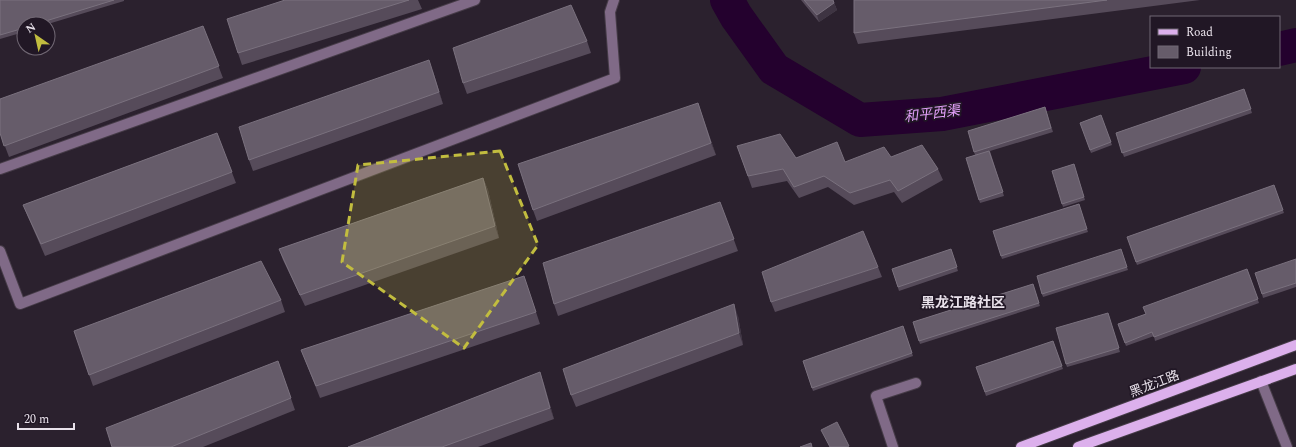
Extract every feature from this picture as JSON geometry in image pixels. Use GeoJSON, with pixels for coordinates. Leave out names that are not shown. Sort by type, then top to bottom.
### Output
{"type":"FeatureCollection","features":[{"type":"Feature","properties":{"kind":"main road","name":"黑龙江路"},"geometry":{"type":"LineString","coordinates":[[1021,447],[1296,345]]}},
{"type":"Feature","properties":{"kind":"main road"},"geometry":{"type":"LineString","coordinates":[[1078,447],[1296,369]]}},
{"type":"Feature","properties":{"kind":"street"},"geometry":{"type":"LineString","coordinates":[[0,169],[475,0]]}},
{"type":"Feature","properties":{"kind":"street"},"geometry":{"type":"LineString","coordinates":[[0,251],[20,304],[615,78],[610,12],[614,0]]}},
{"type":"Feature","properties":{"kind":"street"},"geometry":{"type":"LineString","coordinates":[[1261,381],[1287,447]]}},
{"type":"Feature","properties":{"kind":"street"},"geometry":{"type":"LineString","coordinates":[[893,447],[876,396],[916,383]]}},
{"type":"Feature","properties":{"kind":"highlighted area"},"geometry":{"type":"Polygon","coordinates":[[[500,151],[538,245],[464,348],[342,262],[358,165],[500,151]]]}},
{"type":"Feature","properties":{"kind":"building"},"geometry":{"type":"Polygon","coordinates":[[[0,0],[114,0],[56,18],[56,16],[16,16],[16,30],[0,35],[0,0]]]}},
{"type":"Feature","properties":{"kind":"building"},"geometry":{"type":"Polygon","coordinates":[[[285,0],[409,0],[238,53],[227,19],[285,0]]]}},
{"type":"Feature","properties":{"kind":"building"},"geometry":{"type":"Polygon","coordinates":[[[804,0],[833,0],[834,3],[817,15],[804,0]]]}},
{"type":"Feature","properties":{"kind":"building"},"geometry":{"type":"Polygon","coordinates":[[[854,0],[1107,0],[854,33],[854,0]]]}},
{"type":"Feature","properties":{"kind":"building"},"geometry":{"type":"Polygon","coordinates":[[[571,5],[587,41],[463,83],[453,48],[571,5]]]}},
{"type":"Feature","properties":{"kind":"building"},"geometry":{"type":"Polygon","coordinates":[[[203,26],[219,66],[4,146],[0,133],[0,99],[203,26]]]}},
{"type":"Feature","properties":{"kind":"building"},"geometry":{"type":"Polygon","coordinates":[[[429,60],[439,92],[249,160],[239,127],[429,60]]]}},
{"type":"Feature","properties":{"kind":"building"},"geometry":{"type":"Polygon","coordinates":[[[1244,89],[1251,109],[1122,153],[1116,133],[1244,89]]]}},
{"type":"Feature","properties":{"kind":"building"},"geometry":{"type":"Polygon","coordinates":[[[698,103],[711,143],[533,210],[518,164],[698,103]]]}},
{"type":"Feature","properties":{"kind":"building"},"geometry":{"type":"Polygon","coordinates":[[[1045,107],[1051,128],[974,152],[968,131],[1045,107]]]}},
{"type":"Feature","properties":{"kind":"building"},"geometry":{"type":"Polygon","coordinates":[[[1101,115],[1111,142],[1090,150],[1080,123],[1101,115]]]}},
{"type":"Feature","properties":{"kind":"building"},"geometry":{"type":"Polygon","coordinates":[[[217,133],[232,172],[41,244],[23,205],[217,133]]]}},
{"type":"Feature","properties":{"kind":"building"},"geometry":{"type":"Polygon","coordinates":[[[780,134],[796,158],[837,142],[845,162],[884,147],[891,157],[922,145],[938,169],[898,191],[890,180],[850,193],[824,176],[794,187],[783,169],[748,176],[737,146],[780,134]]]}},
{"type":"Feature","properties":{"kind":"building"},"geometry":{"type":"Polygon","coordinates":[[[989,151],[1003,192],[979,200],[966,158],[989,151]]]}},
{"type":"Feature","properties":{"kind":"building"},"geometry":{"type":"Polygon","coordinates":[[[1074,164],[1084,197],[1062,204],[1052,171],[1074,164]]]}},
{"type":"Feature","properties":{"kind":"building"},"geometry":{"type":"Polygon","coordinates":[[[483,178],[495,226],[300,295],[279,249],[483,178]]]}},
{"type":"Feature","properties":{"kind":"building"},"geometry":{"type":"Polygon","coordinates":[[[1274,185],[1283,210],[1136,262],[1127,237],[1274,185]]]}},
{"type":"Feature","properties":{"kind":"building"},"geometry":{"type":"Polygon","coordinates":[[[720,202],[734,239],[554,304],[543,263],[720,202]]]}},
{"type":"Feature","properties":{"kind":"building"},"geometry":{"type":"Polygon","coordinates":[[[1079,204],[1087,229],[1001,256],[993,231],[1079,204]]]}},
{"type":"Feature","properties":{"kind":"building"},"geometry":{"type":"Polygon","coordinates":[[[863,231],[878,267],[771,302],[762,272],[863,231]]]}},
{"type":"Feature","properties":{"kind":"building"},"geometry":{"type":"Polygon","coordinates":[[[951,249],[957,267],[898,287],[892,269],[951,249]]]}},
{"type":"Feature","properties":{"kind":"building"},"geometry":{"type":"Polygon","coordinates":[[[1121,249],[1127,267],[1042,294],[1037,276],[1121,249]]]}},
{"type":"Feature","properties":{"kind":"building"},"geometry":{"type":"Polygon","coordinates":[[[1296,259],[1296,283],[1262,294],[1255,273],[1296,259]]]}},
{"type":"Feature","properties":{"kind":"building"},"geometry":{"type":"Polygon","coordinates":[[[261,261],[281,300],[89,375],[74,331],[261,261]]]}},
{"type":"Feature","properties":{"kind":"building"},"geometry":{"type":"Polygon","coordinates":[[[1247,269],[1258,299],[1154,337],[1152,332],[1125,343],[1118,324],[1146,314],[1143,307],[1247,269]]]}},
{"type":"Feature","properties":{"kind":"building"},"geometry":{"type":"Polygon","coordinates":[[[524,276],[536,312],[316,386],[301,350],[524,276]]]}},
{"type":"Feature","properties":{"kind":"building"},"geometry":{"type":"Polygon","coordinates":[[[1033,284],[1039,303],[919,341],[913,322],[1033,284]]]}},
{"type":"Feature","properties":{"kind":"building"},"geometry":{"type":"Polygon","coordinates":[[[734,304],[739,333],[571,395],[563,369],[734,304]]]}},
{"type":"Feature","properties":{"kind":"building"},"geometry":{"type":"Polygon","coordinates":[[[1108,313],[1119,348],[1066,364],[1056,328],[1108,313]]]}},
{"type":"Feature","properties":{"kind":"building"},"geometry":{"type":"Polygon","coordinates":[[[903,326],[912,353],[812,388],[803,361],[903,326]]]}},
{"type":"Feature","properties":{"kind":"building"},"geometry":{"type":"Polygon","coordinates":[[[1053,341],[1062,366],[985,392],[976,367],[1053,341]]]}},
{"type":"Feature","properties":{"kind":"building"},"geometry":{"type":"Polygon","coordinates":[[[278,361],[291,398],[171,447],[112,447],[106,428],[278,361]]]}},
{"type":"Feature","properties":{"kind":"building"},"geometry":{"type":"Polygon","coordinates":[[[540,372],[550,408],[442,447],[348,447],[540,372]]]}},
{"type":"Feature","properties":{"kind":"building"},"geometry":{"type":"Polygon","coordinates":[[[837,422],[849,446],[847,447],[830,447],[821,430],[837,422]]]}},
{"type":"Feature","properties":{"kind":"building"},"geometry":{"type":"Polygon","coordinates":[[[811,443],[812,447],[800,447],[811,443]]]}},
{"type":"Feature","properties":{"kind":"waterway","name":"和平西渠"},"geometry":{"type":"LineString","coordinates":[[727,0],[736,16],[774,69],[860,120],[942,114],[1179,68]]}},
{"type":"Feature","properties":{"kind":"waterway","name":"和平西渠"},"geometry":{"type":"LineString","coordinates":[[1280,49],[1296,45]]}},
{"type":"Feature","properties":{"kind":"district","name":"黑龙江路社区"},"geometry":{"type":"Point","coordinates":[963,302]}}]}
